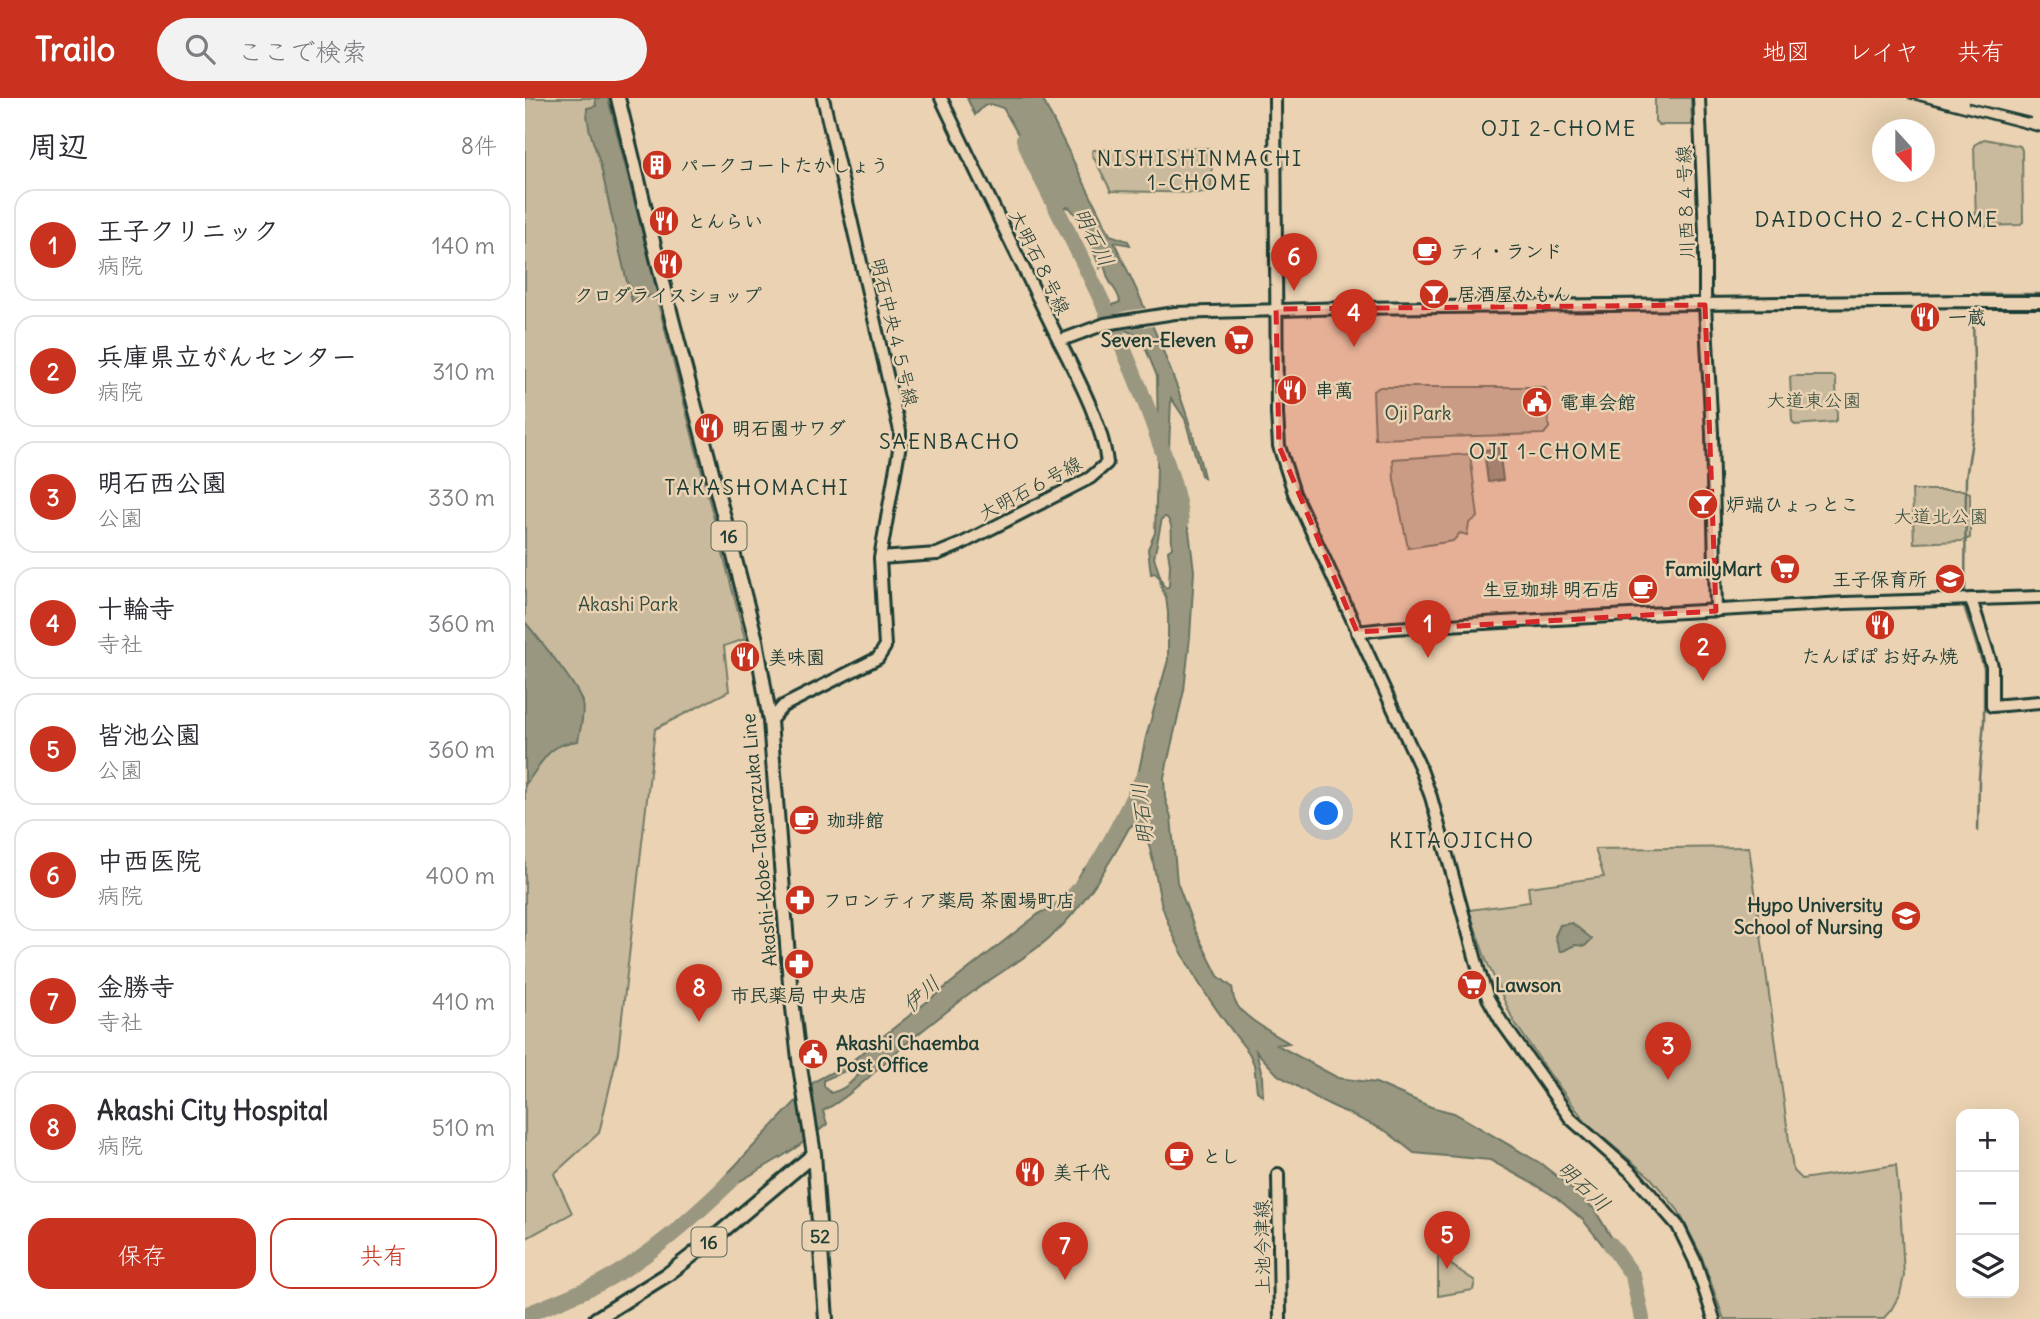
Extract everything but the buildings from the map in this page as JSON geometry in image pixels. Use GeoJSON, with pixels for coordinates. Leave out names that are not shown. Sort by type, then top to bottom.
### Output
{"type":"FeatureCollection","features":[{"type":"Feature","properties":{"kind":"main road","name":"Akashi-Kobe-Takarazuka Line"},"geometry":{"type":"LineString","coordinates":[[618,98],[756,640],[770,721],[790,983],[813,1152]]}},
{"type":"Feature","properties":{"kind":"main road","name":"16"},"geometry":{"type":"LineString","coordinates":[[596,1319],[668,1274],[813,1152]]}},
{"type":"Feature","properties":{"kind":"main road","name":"52"},"geometry":{"type":"LineString","coordinates":[[813,1152],[826,1319]]}},
{"type":"Feature","properties":{"kind":"street","name":"明石中央４５号線"},"geometry":{"type":"LineString","coordinates":[[770,721],[783,706],[879,658],[885,647],[880,558],[900,431],[824,98]]}},
{"type":"Feature","properties":{"kind":"street","name":"大明石８号線"},"geometry":{"type":"LineString","coordinates":[[941,98],[1063,339],[1105,324],[1167,314],[1276,309],[2040,302]]}},
{"type":"Feature","properties":{"kind":"street"},"geometry":{"type":"LineString","coordinates":[[1275,98],[1279,446],[1294,493],[1420,767],[1488,998],[1501,1021],[1571,1119],[1632,1173],[1672,1218],[1695,1261],[1714,1319]]}},
{"type":"Feature","properties":{"kind":"street","name":"川西８４号線"},"geometry":{"type":"LineString","coordinates":[[1699,98],[1716,611]]}},
{"type":"Feature","properties":{"kind":"street","name":"大明石６号線"},"geometry":{"type":"LineString","coordinates":[[880,558],[937,554],[959,545],[1090,478],[1107,463],[1105,447],[1063,339]]}},
{"type":"Feature","properties":{"kind":"street"},"geometry":{"type":"LineString","coordinates":[[1357,632],[1832,604],[2040,597]]}},
{"type":"Feature","properties":{"kind":"street"},"geometry":{"type":"LineString","coordinates":[[1971,599],[1992,666],[1992,706],[2040,702]]}},
{"type":"Feature","properties":{"kind":"street","name":"上池今津線"},"geometry":{"type":"LineString","coordinates":[[1278,1174],[1280,1319]]}},
{"type":"Feature","properties":{"kind":"highlighted area"},"geometry":{"type":"Polygon","coordinates":[[[1705,305],[1716,611],[1357,632],[1279,446],[1276,309],[1705,305]]]}},
{"type":"Feature","properties":{"kind":"green space","name":"Akashi Park"},"geometry":{"type":"Polygon","coordinates":[[[525,98],[605,98],[745,639],[724,646],[729,691],[655,729],[618,1052],[599,1133],[554,1174],[572,1213],[525,1239],[525,98]]]}},
{"type":"Feature","properties":{"kind":"green space"},"geometry":{"type":"Polygon","coordinates":[[[1655,98],[1691,98],[1692,125],[1659,125],[1655,121],[1655,98]]]}},
{"type":"Feature","properties":{"kind":"green space"},"geometry":{"type":"Polygon","coordinates":[[[1984,139],[2020,146],[2022,150],[2023,222],[2019,225],[1981,226],[1976,222],[1974,145],[1984,139]]]}},
{"type":"Feature","properties":{"kind":"green space"},"geometry":{"type":"Polygon","coordinates":[[[1208,148],[1212,152],[1211,190],[1207,193],[1111,191],[1092,154],[1093,150],[1208,148]]]}},
{"type":"Feature","properties":{"kind":"green space","name":"大道東公園"},"geometry":{"type":"Polygon","coordinates":[[[1834,376],[1837,419],[1834,422],[1795,425],[1792,421],[1790,377],[1834,376]]]}},
{"type":"Feature","properties":{"kind":"green space","name":"Oji Park"},"geometry":{"type":"Polygon","coordinates":[[[1380,387],[1544,387],[1547,391],[1549,428],[1544,434],[1375,439],[1373,391],[1380,387]]]}},
{"type":"Feature","properties":{"kind":"green space"},"geometry":{"type":"Polygon","coordinates":[[[1470,454],[1478,517],[1469,523],[1467,535],[1460,533],[1453,541],[1408,548],[1394,480],[1393,459],[1470,454]]]}},
{"type":"Feature","properties":{"kind":"green space","name":"大道北公園"},"geometry":{"type":"Polygon","coordinates":[[[1912,490],[1962,490],[1970,493],[1970,538],[1961,541],[1914,543],[1912,490]]]}},
{"type":"Feature","properties":{"kind":"green space"},"geometry":{"type":"Polygon","coordinates":[[[1749,847],[1793,1170],[1802,1179],[1896,1165],[1904,1276],[1900,1294],[1883,1319],[1724,1319],[1701,1255],[1678,1210],[1650,1177],[1588,1125],[1513,1020],[1486,960],[1469,910],[1530,902],[1528,887],[1604,877],[1595,849],[1749,847]]]}},
{"type":"Feature","properties":{"kind":"green space"},"geometry":{"type":"Polygon","coordinates":[[[1438,1256],[1475,1281],[1473,1290],[1438,1296],[1438,1256]]]}},
{"type":"Feature","properties":{"kind":"water"},"geometry":{"type":"Polygon","coordinates":[[[595,98],[608,98],[658,294],[632,301],[588,123],[587,108],[596,106],[595,98]]]}},
{"type":"Feature","properties":{"kind":"water"},"geometry":{"type":"Polygon","coordinates":[[[967,98],[1042,98],[1110,235],[1128,241],[1130,245],[1114,242],[1165,357],[1196,446],[1204,477],[1201,475],[1185,419],[1171,398],[1166,471],[1171,477],[1189,531],[1194,571],[1184,690],[1164,777],[1165,798],[1171,817],[1177,882],[1195,930],[1218,976],[1232,987],[1234,999],[1243,1012],[1289,1043],[1277,1045],[1338,1078],[1376,1083],[1431,1107],[1454,1113],[1540,1163],[1594,1209],[1629,1266],[1606,1249],[1583,1220],[1539,1187],[1490,1160],[1414,1153],[1386,1131],[1322,1101],[1278,1075],[1256,1051],[1263,1096],[1257,1091],[1254,1064],[1249,1053],[1199,983],[1169,926],[1147,838],[1139,824],[1129,828],[1091,891],[1053,934],[947,1011],[860,1085],[823,1111],[827,1124],[813,1135],[781,1157],[698,1205],[815,1081],[848,1064],[1041,912],[1062,904],[1082,871],[1123,825],[1133,799],[1146,737],[1168,660],[1166,597],[1160,578],[1155,573],[1151,574],[1148,549],[1155,533],[1157,376],[1143,342],[1136,335],[1101,324],[1100,310],[1120,302],[1118,296],[1103,263],[1100,268],[1085,229],[1068,207],[1065,208],[1072,236],[1072,255],[1055,203],[1039,189],[1041,174],[1003,108],[985,105],[975,115],[967,98]],[[1166,517],[1162,518],[1154,558],[1166,588],[1169,586],[1168,551],[1172,548],[1171,527],[1166,517]],[[854,1067],[824,1080],[824,1086],[831,1093],[844,1088],[860,1073],[860,1068],[854,1067]]]}},
{"type":"Feature","properties":{"kind":"water"},"geometry":{"type":"Polygon","coordinates":[[[1499,448],[1503,480],[1488,482],[1484,450],[1499,448]]]}},
{"type":"Feature","properties":{"kind":"water"},"geometry":{"type":"Polygon","coordinates":[[[525,622],[579,694],[583,711],[578,741],[552,750],[525,785],[525,622]]]}},
{"type":"Feature","properties":{"kind":"water"},"geometry":{"type":"Polygon","coordinates":[[[1572,923],[1592,939],[1585,946],[1575,945],[1560,951],[1555,936],[1560,925],[1572,923]]]}},
{"type":"Feature","properties":{"kind":"pier"},"geometry":{"type":"Polygon","coordinates":[[[1147,308],[1155,326],[1113,333],[1098,326],[1097,319],[1147,308]]]}},
{"type":"Feature","properties":{"kind":"waterway","name":"明石川"},"geometry":{"type":"LineString","coordinates":[[1024,139],[1130,365],[1168,467],[1181,522]]}},
{"type":"Feature","properties":{"kind":"waterway"},"geometry":{"type":"LineString","coordinates":[[1981,294],[2040,294]]}},
{"type":"Feature","properties":{"kind":"waterway"},"geometry":{"type":"LineString","coordinates":[[1965,597],[1966,478],[1975,422],[1973,311]]}},
{"type":"Feature","properties":{"kind":"waterway"},"geometry":{"type":"LineString","coordinates":[[1965,604],[1984,668],[1978,831]]}},
{"type":"Feature","properties":{"kind":"waterway","name":"伊川"},"geometry":{"type":"LineString","coordinates":[[1060,909],[1086,881],[1097,864],[1143,778]]}},
{"type":"Feature","properties":{"kind":"waterway","name":"伊川"},"geometry":{"type":"LineString","coordinates":[[525,1315],[600,1283],[636,1262],[686,1223],[732,1180]]}},
{"type":"Feature","properties":{"kind":"waterway","name":"明石川"},"geometry":{"type":"LineString","coordinates":[[1611,1245],[1633,1276],[1642,1319]]}},
{"type":"Feature","properties":{"kind":"railway"},"geometry":{"type":"LineString","coordinates":[[1909,98],[2040,132]]}},
{"type":"Feature","properties":{"kind":"railway"},"geometry":{"type":"LineString","coordinates":[[1969,103],[2030,118]]}},
{"type":"Feature","properties":{"kind":"place","name":"パークコートたかしょう"},"geometry":{"type":"Point","coordinates":[657,165]}},
{"type":"Feature","properties":{"kind":"place","name":"とんらい"},"geometry":{"type":"Point","coordinates":[664,221]}},
{"type":"Feature","properties":{"kind":"place","name":"ティ・ランド"},"geometry":{"type":"Point","coordinates":[1427,251]}},
{"type":"Feature","properties":{"kind":"place","name":"クロダライスショップ"},"geometry":{"type":"Point","coordinates":[668,264]}},
{"type":"Feature","properties":{"kind":"place","name":"中西医院"},"geometry":{"type":"Point","coordinates":[1294,291]}},
{"type":"Feature","properties":{"kind":"place","name":"居酒屋かもん"},"geometry":{"type":"Point","coordinates":[1434,294]}},
{"type":"Feature","properties":{"kind":"place","name":"一蔵"},"geometry":{"type":"Point","coordinates":[1925,317]}},
{"type":"Feature","properties":{"kind":"place","name":"Seven-Eleven"},"geometry":{"type":"Point","coordinates":[1239,340]}},
{"type":"Feature","properties":{"kind":"place","name":"十輪寺"},"geometry":{"type":"Point","coordinates":[1354,347]}},
{"type":"Feature","properties":{"kind":"place","name":"串萬"},"geometry":{"type":"Point","coordinates":[1292,390]}},
{"type":"Feature","properties":{"kind":"place","name":"電車会館"},"geometry":{"type":"Point","coordinates":[1537,402]}},
{"type":"Feature","properties":{"kind":"place","name":"明石園サワダ"},"geometry":{"type":"Point","coordinates":[709,428]}},
{"type":"Feature","properties":{"kind":"place","name":"炉端ひょっとこ"},"geometry":{"type":"Point","coordinates":[1703,504]}},
{"type":"Feature","properties":{"kind":"place","name":"FamilyMart"},"geometry":{"type":"Point","coordinates":[1785,569]}},
{"type":"Feature","properties":{"kind":"place","name":"王子保育所"},"geometry":{"type":"Point","coordinates":[1950,579]}},
{"type":"Feature","properties":{"kind":"place","name":"生豆珈琲 明石店"},"geometry":{"type":"Point","coordinates":[1643,589]}},
{"type":"Feature","properties":{"kind":"place","name":"たんぽぽ お好み焼"},"geometry":{"type":"Point","coordinates":[1880,625]}},
{"type":"Feature","properties":{"kind":"place","name":"美味園"},"geometry":{"type":"Point","coordinates":[745,657]}},
{"type":"Feature","properties":{"kind":"place","name":"王子クリニック"},"geometry":{"type":"Point","coordinates":[1428,658]}},
{"type":"Feature","properties":{"kind":"place","name":"兵庫県立がんセンター"},"geometry":{"type":"Point","coordinates":[1703,681]}},
{"type":"Feature","properties":{"kind":"place","name":"珈琲館"},"geometry":{"type":"Point","coordinates":[804,820]}},
{"type":"Feature","properties":{"kind":"place","name":"フロンティア薬局 茶園場町店"},"geometry":{"type":"Point","coordinates":[800,900]}},
{"type":"Feature","properties":{"kind":"place","name":"Hypo University School of Nursing"},"geometry":{"type":"Point","coordinates":[1906,916]}},
{"type":"Feature","properties":{"kind":"place","name":"市民薬局 中央店"},"geometry":{"type":"Point","coordinates":[799,964]}},
{"type":"Feature","properties":{"kind":"place","name":"Lawson"},"geometry":{"type":"Point","coordinates":[1472,985]}},
{"type":"Feature","properties":{"kind":"place","name":"Akashi City Hospital"},"geometry":{"type":"Point","coordinates":[699,1022]}},
{"type":"Feature","properties":{"kind":"place","name":"Akashi Chaemba Post Office"},"geometry":{"type":"Point","coordinates":[813,1054]}},
{"type":"Feature","properties":{"kind":"place","name":"明石西公園"},"geometry":{"type":"Point","coordinates":[1668,1080]}},
{"type":"Feature","properties":{"kind":"place","name":"とし"},"geometry":{"type":"Point","coordinates":[1179,1156]}},
{"type":"Feature","properties":{"kind":"place","name":"美千代"},"geometry":{"type":"Point","coordinates":[1030,1172]}},
{"type":"Feature","properties":{"kind":"place","name":"皆池公園"},"geometry":{"type":"Point","coordinates":[1447,1269]}},
{"type":"Feature","properties":{"kind":"place","name":"金勝寺"},"geometry":{"type":"Point","coordinates":[1065,1280]}},
{"type":"Feature","properties":{"kind":"district","name":"OJI 2-CHOME"},"geometry":{"type":"Point","coordinates":[1559,128]}},
{"type":"Feature","properties":{"kind":"district","name":"NISHISHINMACHI 1-CHOME"},"geometry":{"type":"Point","coordinates":[1200,170]}},
{"type":"Feature","properties":{"kind":"district","name":"DAIDOCHO 2-CHOME"},"geometry":{"type":"Point","coordinates":[1877,219]}},
{"type":"Feature","properties":{"kind":"district","name":"SAENBACHO"},"geometry":{"type":"Point","coordinates":[950,441]}},
{"type":"Feature","properties":{"kind":"district","name":"OJI 1-CHOME"},"geometry":{"type":"Point","coordinates":[1546,451]}},
{"type":"Feature","properties":{"kind":"district","name":"TAKASHOMACHI"},"geometry":{"type":"Point","coordinates":[757,487]}},
{"type":"Feature","properties":{"kind":"district","name":"KITAOJICHO"},"geometry":{"type":"Point","coordinates":[1462,840]}}]}
